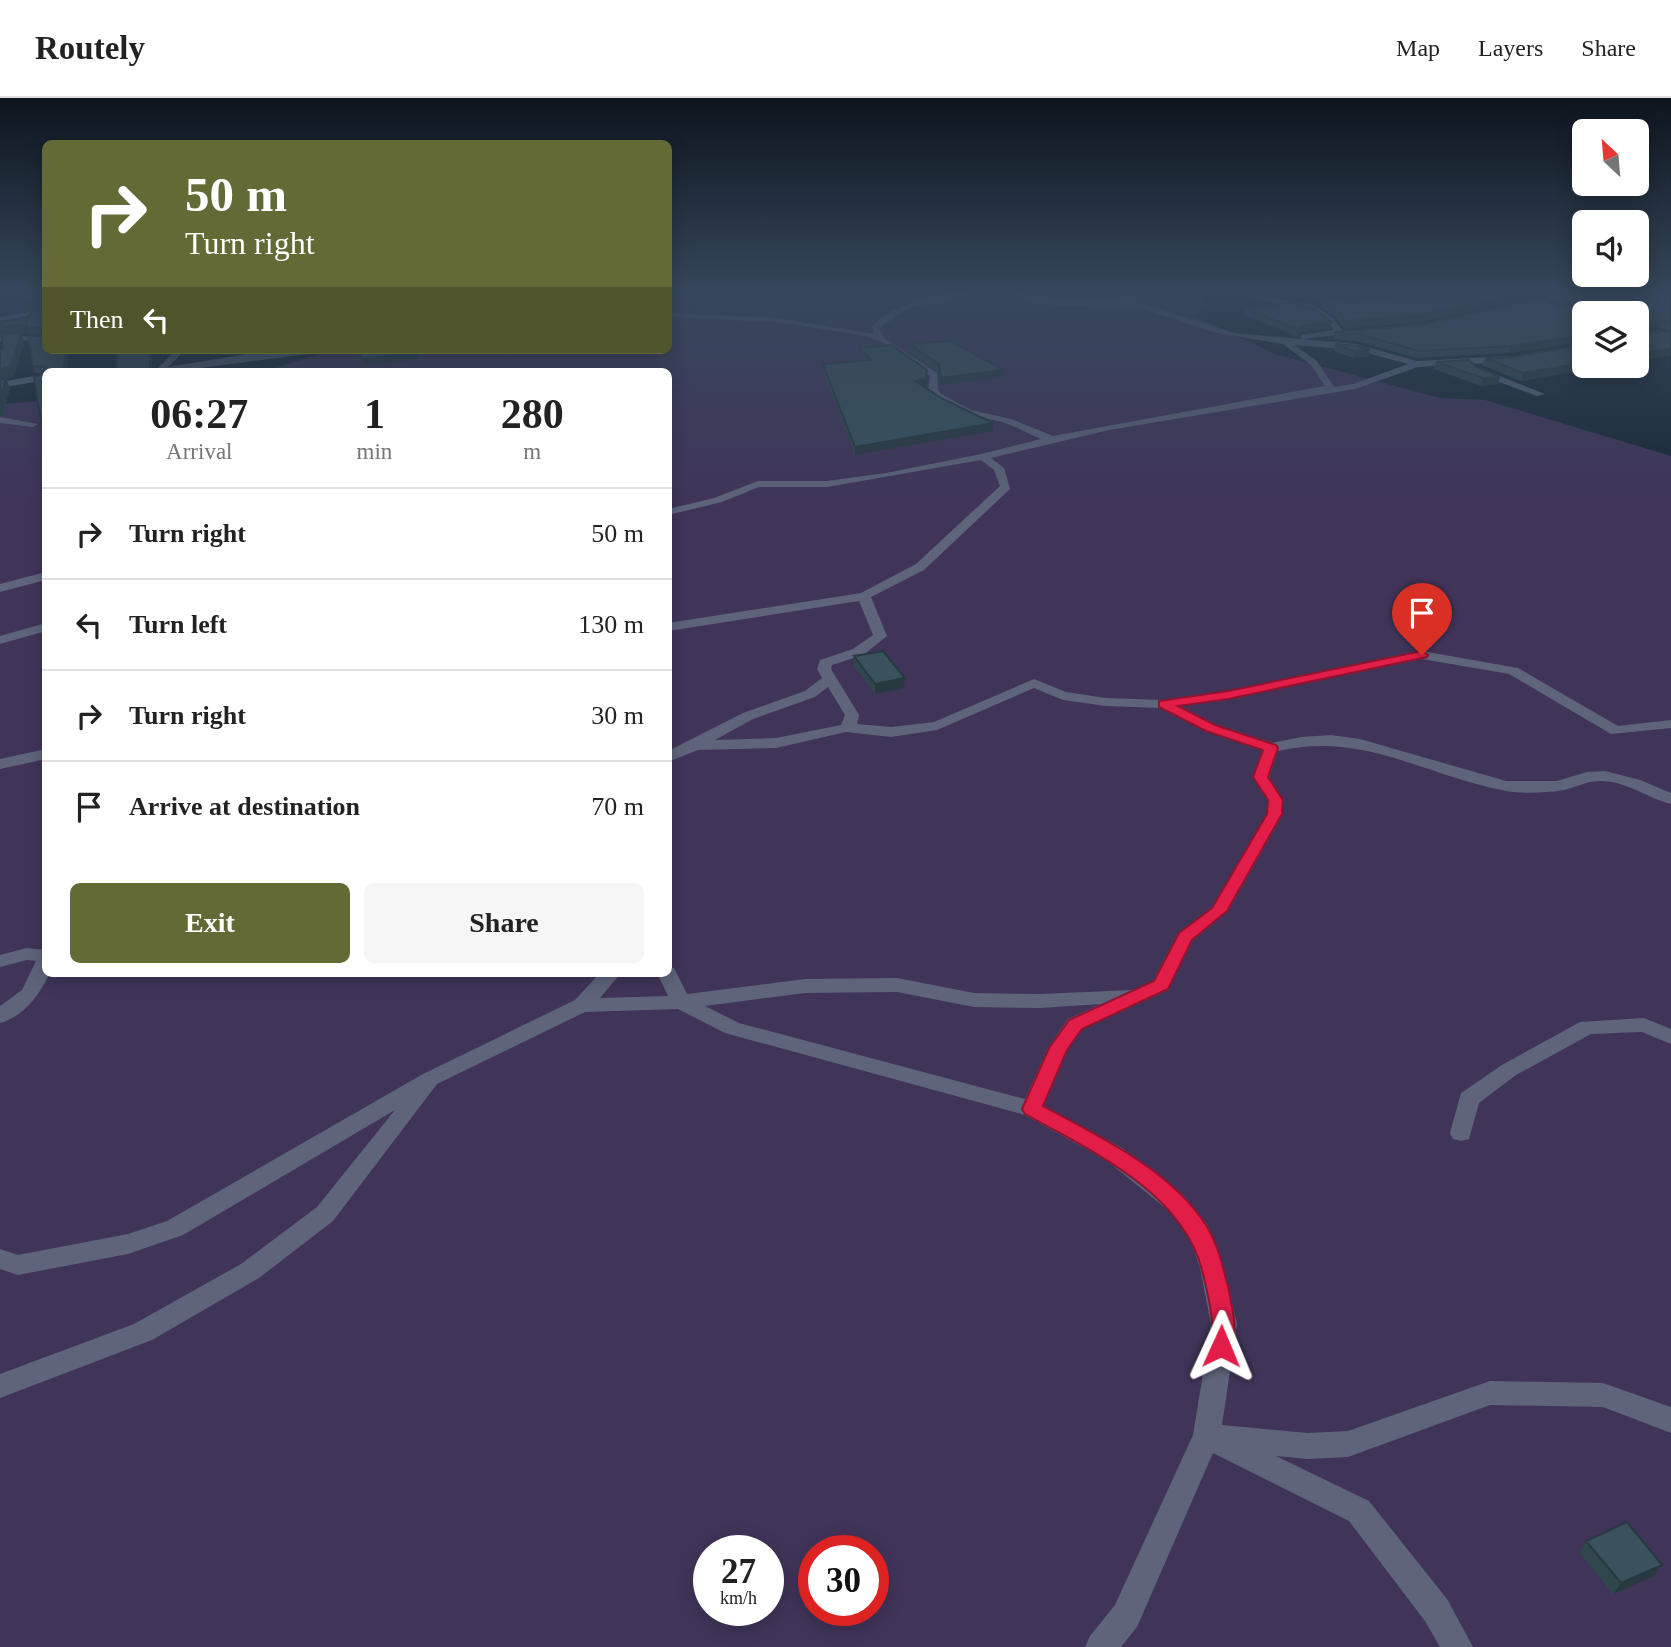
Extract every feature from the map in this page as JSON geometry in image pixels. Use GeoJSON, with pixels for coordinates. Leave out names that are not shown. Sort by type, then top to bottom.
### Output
{"type":"FeatureCollection","features":[{"type":"Feature","properties":{"kind":"street"},"geometry":{"type":"LineString","coordinates":[[920,365],[934,375],[933,390],[938,396],[968,412],[1008,421],[1053,440]]}},
{"type":"Feature","properties":{"kind":"street"},"geometry":{"type":"LineString","coordinates":[[1316,365],[1330,387],[1324,391]]}},
{"type":"Feature","properties":{"kind":"street"},"geometry":{"type":"LineString","coordinates":[[672,511],[718,500],[758,484],[827,484],[983,457],[1053,440],[1355,386],[1413,365]]}},
{"type":"Feature","properties":{"kind":"street"},"geometry":{"type":"LineString","coordinates":[[1474,365],[1478,370],[1540,394]]}},
{"type":"Feature","properties":{"kind":"street"},"geometry":{"type":"LineString","coordinates":[[0,386],[42,378]]}},
{"type":"Feature","properties":{"kind":"street"},"geometry":{"type":"LineString","coordinates":[[0,420],[33,425]]}},
{"type":"Feature","properties":{"kind":"street"},"geometry":{"type":"LineString","coordinates":[[672,626],[864,596],[920,567],[1006,487],[999,468],[983,457]]}},
{"type":"Feature","properties":{"kind":"street"},"geometry":{"type":"LineString","coordinates":[[0,588],[42,577]]}},
{"type":"Feature","properties":{"kind":"street"},"geometry":{"type":"LineString","coordinates":[[846,729],[852,722],[852,715],[824,669],[825,663],[858,652],[880,636],[864,596]]}},
{"type":"Feature","properties":{"kind":"street"},"geometry":{"type":"LineString","coordinates":[[0,640],[42,628]]}},
{"type":"Feature","properties":{"kind":"street"},"geometry":{"type":"LineString","coordinates":[[672,746],[776,743],[846,729],[891,732],[937,726],[1034,683],[1063,696],[1106,702],[1164,704],[1228,695],[1422,655],[1513,671],[1616,731],[1671,724]]}},
{"type":"Feature","properties":{"kind":"street"},"geometry":{"type":"LineString","coordinates":[[672,755],[748,716],[810,694],[829,680]]}},
{"type":"Feature","properties":{"kind":"street"},"geometry":{"type":"LineString","coordinates":[[1164,704],[1211,728],[1271,748],[1295,740],[1346,740],[1378,745],[1507,786],[1563,785],[1595,775],[1638,784],[1671,799]]}},
{"type":"Feature","properties":{"kind":"street"},"geometry":{"type":"LineString","coordinates":[[1032,1109],[1058,1048],[1075,1024],[1130,996],[1161,985],[1185,937],[1219,911],[1275,814],[1275,800],[1261,777],[1271,748]]}},
{"type":"Feature","properties":{"kind":"street"},"geometry":{"type":"LineString","coordinates":[[0,764],[42,755]]}},
{"type":"Feature","properties":{"kind":"street"},"geometry":{"type":"LineString","coordinates":[[0,961],[27,954],[42,956]]}},
{"type":"Feature","properties":{"kind":"street"},"geometry":{"type":"LineString","coordinates":[[0,1016],[30,994],[42,969]]}},
{"type":"Feature","properties":{"kind":"street"},"geometry":{"type":"LineString","coordinates":[[0,1258],[18,1265],[59,1258],[128,1244],[175,1228],[430,1079],[582,1005],[607,977]]}},
{"type":"Feature","properties":{"kind":"street"},"geometry":{"type":"LineString","coordinates":[[669,977],[681,1002],[732,1028],[1032,1109],[1114,1153],[1176,1203],[1199,1231],[1212,1268],[1224,1324],[1207,1436],[1126,1616],[1101,1647]]}},
{"type":"Feature","properties":{"kind":"street"},"geometry":{"type":"LineString","coordinates":[[582,1005],[681,1002],[805,986],[897,985],[974,1000],[1040,1001],[1130,996]]}},
{"type":"Feature","properties":{"kind":"street"},"geometry":{"type":"LineString","coordinates":[[1461,1133],[1469,1099],[1509,1070],[1587,1027],[1644,1025],[1671,1037]]}},
{"type":"Feature","properties":{"kind":"street"},"geometry":{"type":"LineString","coordinates":[[0,1386],[143,1332],[250,1271],[325,1214],[430,1079]]}},
{"type":"Feature","properties":{"kind":"street"},"geometry":{"type":"LineString","coordinates":[[1207,1436],[1308,1446],[1348,1444],[1490,1393],[1603,1395],[1671,1420]]}},
{"type":"Feature","properties":{"kind":"street"},"geometry":{"type":"LineString","coordinates":[[1207,1436],[1359,1511],[1436,1609],[1457,1647]]}},
{"type":"Feature","properties":{"kind":"shaded area"},"geometry":{"type":"Polygon","coordinates":[[[284,365],[1317,365],[1440,398],[1485,400],[1671,456],[1671,1647],[0,1647],[0,404],[42,401],[42,977],[672,977],[672,368],[275,368],[284,365]]]}},
{"type":"Feature","properties":{"kind":"building"},"geometry":{"type":"Polygon","coordinates":[[[0,365],[11,365],[10,367],[0,370],[0,365]]]}},
{"type":"Feature","properties":{"kind":"building"},"geometry":{"type":"Polygon","coordinates":[[[33,365],[64,365],[63,368],[33,365]]]}},
{"type":"Feature","properties":{"kind":"building"},"geometry":{"type":"Polygon","coordinates":[[[117,365],[150,365],[150,368],[117,368],[117,365]]]}},
{"type":"Feature","properties":{"kind":"building"},"geometry":{"type":"Polygon","coordinates":[[[823,365],[920,365],[927,370],[926,379],[915,381],[943,399],[993,423],[855,447],[823,365]]]}},
{"type":"Feature","properties":{"kind":"building"},"geometry":{"type":"Polygon","coordinates":[[[939,365],[995,365],[1003,370],[941,378],[939,365]]]}},
{"type":"Feature","properties":{"kind":"building"},"geometry":{"type":"Polygon","coordinates":[[[1446,365],[1474,365],[1500,377],[1483,378],[1446,365]]]}},
{"type":"Feature","properties":{"kind":"building"},"geometry":{"type":"Polygon","coordinates":[[[1503,365],[1570,365],[1523,373],[1503,365]]]}},
{"type":"Feature","properties":{"kind":"building"},"geometry":{"type":"Polygon","coordinates":[[[42,375],[42,428],[34,377],[42,375]]]}},
{"type":"Feature","properties":{"kind":"building"},"geometry":{"type":"Polygon","coordinates":[[[0,379],[6,379],[0,397],[0,379]]]}},
{"type":"Feature","properties":{"kind":"building"},"geometry":{"type":"Polygon","coordinates":[[[883,651],[905,678],[875,684],[854,656],[883,651]]]}},
{"type":"Feature","properties":{"kind":"building"},"geometry":{"type":"Polygon","coordinates":[[[1627,1522],[1662,1565],[1621,1583],[1586,1541],[1627,1522]]]}},
{"type":"Feature","properties":{"kind":"route"},"geometry":{"type":"LineString","coordinates":[[1221,1346],[1224,1324],[1212,1268],[1199,1231],[1176,1203],[1114,1153],[1032,1109],[1058,1048],[1075,1024],[1130,996],[1161,985],[1185,937],[1219,911],[1275,814],[1275,800],[1261,777],[1271,748],[1211,728],[1164,704],[1228,695],[1363,665],[1422,655]]}}]}
